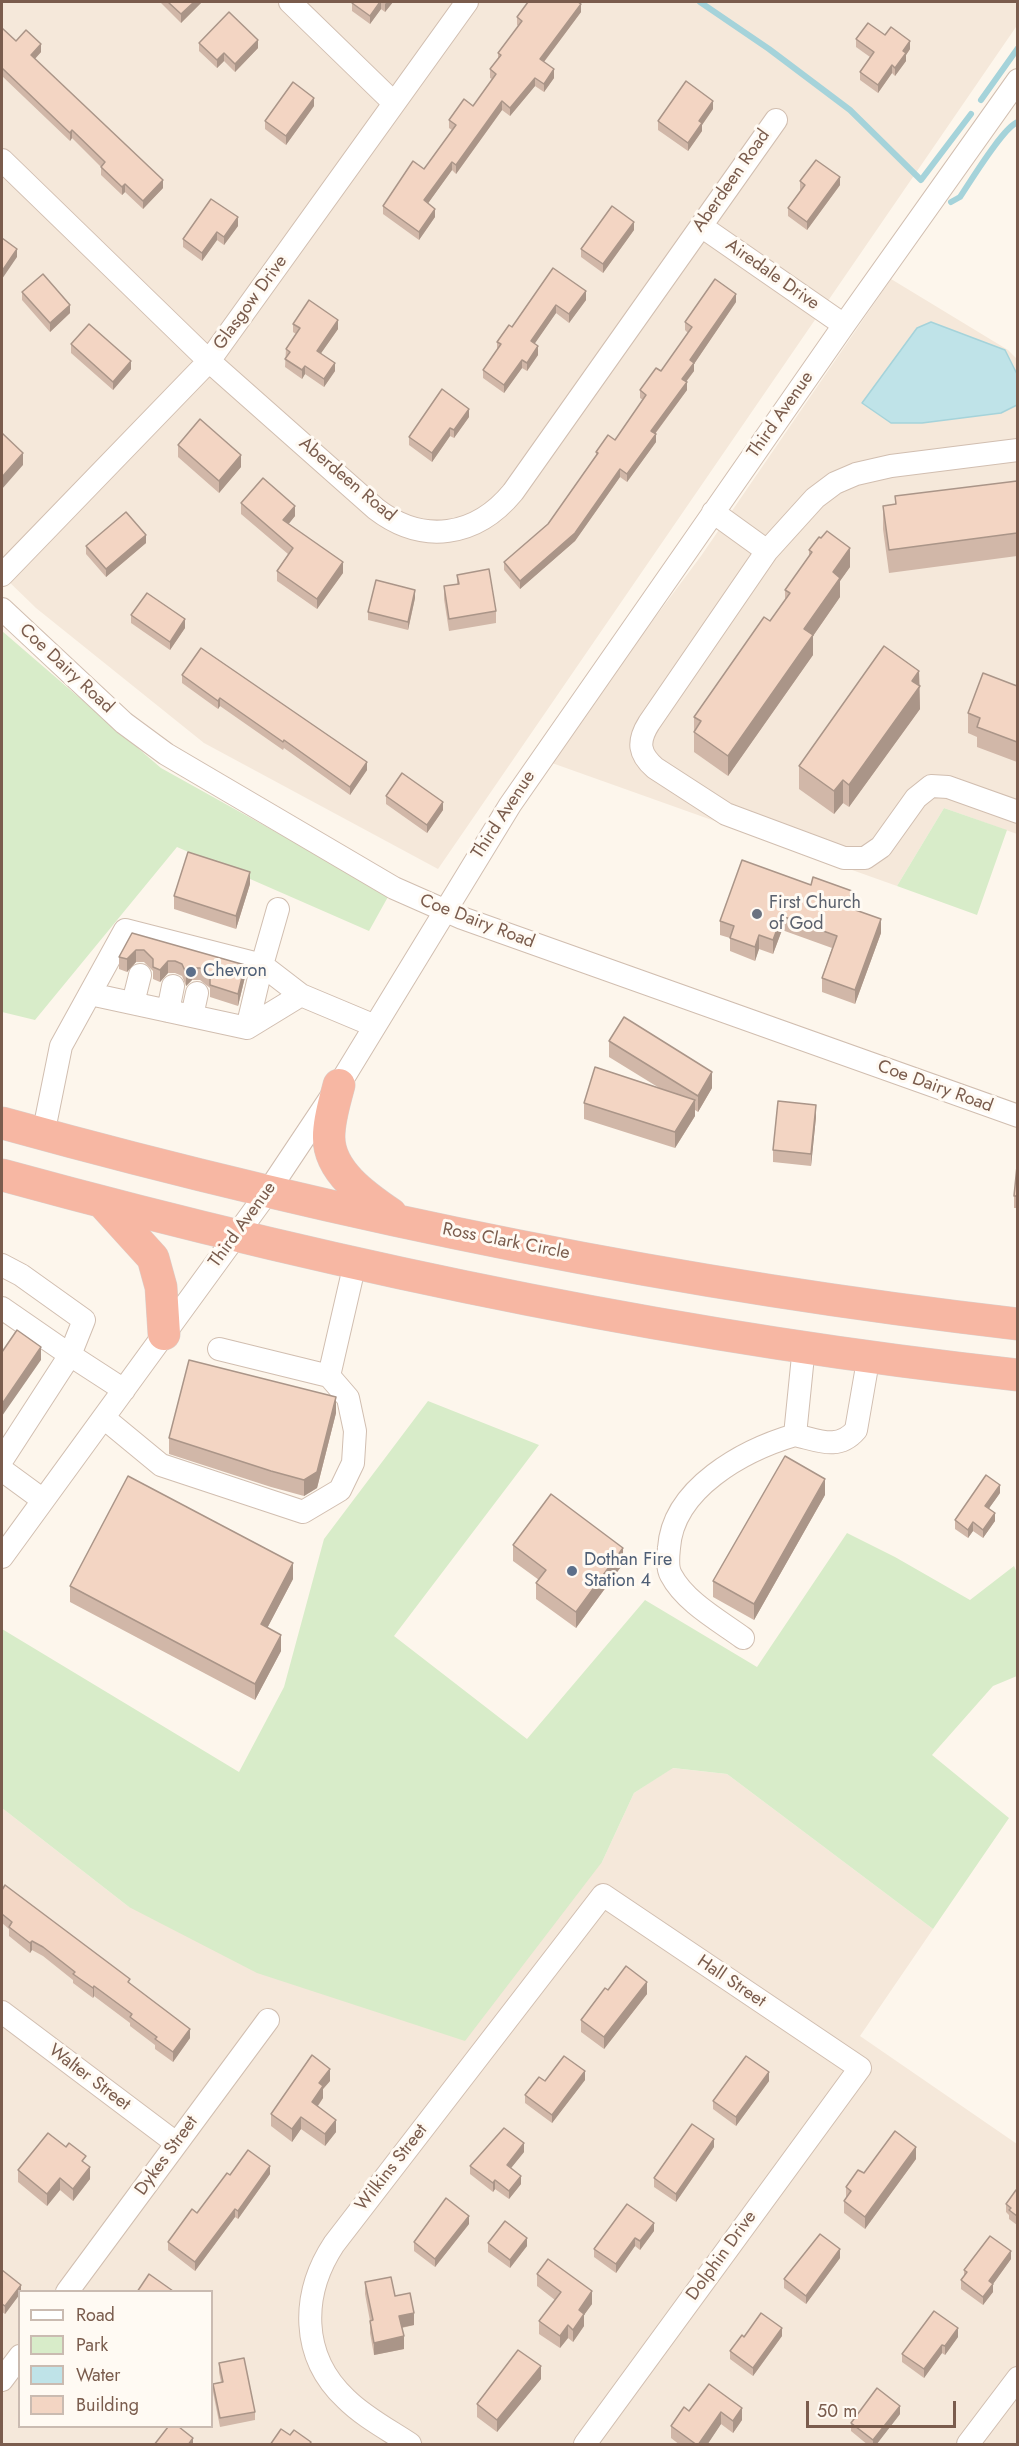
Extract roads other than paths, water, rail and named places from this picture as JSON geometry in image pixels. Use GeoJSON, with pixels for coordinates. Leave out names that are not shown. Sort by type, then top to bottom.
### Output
{"type":"FeatureCollection","features":[{"type":"Feature","properties":{"kind":"highway"},"geometry":{"type":"LineString","coordinates":[[339,1085],[329,1137],[338,1166],[360,1192],[402,1221]]}},
{"type":"Feature","properties":{"kind":"highway","name":"Ross Clark Circle"},"geometry":{"type":"LineString","coordinates":[[2,1123],[267,1193],[606,1262],[779,1292],[1017,1324]]}},
{"type":"Feature","properties":{"kind":"highway"},"geometry":{"type":"LineString","coordinates":[[2,1175],[236,1236],[355,1263],[597,1312],[769,1341],[1017,1375]]}},
{"type":"Feature","properties":{"kind":"highway"},"geometry":{"type":"LineString","coordinates":[[104,1203],[153,1258],[160,1287],[164,1334]]}},
{"type":"Feature","properties":{"kind":"highway"},"geometry":{"type":"LineString","coordinates":[[769,1341],[779,1292]]}},
{"type":"Feature","properties":{"kind":"street"},"geometry":{"type":"LineString","coordinates":[[290,2],[394,103]]}},
{"type":"Feature","properties":{"kind":"street","name":"Glasgow Drive"},"geometry":{"type":"LineString","coordinates":[[2,575],[209,361],[467,2]]}},
{"type":"Feature","properties":{"kind":"street","name":"Third Avenue"},"geometry":{"type":"LineString","coordinates":[[2,1557],[267,1193],[339,1085],[443,911],[510,805],[1017,80]]}},
{"type":"Feature","properties":{"kind":"street","name":"Aberdeen Road"},"geometry":{"type":"LineString","coordinates":[[2,160],[209,361],[388,518],[431,532],[462,528],[491,515],[513,492],[776,120]]}},
{"type":"Feature","properties":{"kind":"street","name":"Airedale Drive"},"geometry":{"type":"LineString","coordinates":[[701,226],[844,325]]}},
{"type":"Feature","properties":{"kind":"street"},"geometry":{"type":"LineString","coordinates":[[1017,450],[891,466],[855,474],[835,483],[815,498],[767,551],[642,735],[640,748],[645,759],[655,768],[726,813],[844,858],[865,858],[881,847],[916,798],[931,786],[948,787],[1017,812]]}},
{"type":"Feature","properties":{"kind":"street"},"geometry":{"type":"LineString","coordinates":[[713,512],[767,551]]}},
{"type":"Feature","properties":{"kind":"street","name":"Coe Dairy Road"},"geometry":{"type":"LineString","coordinates":[[2,609],[124,723],[166,754],[394,888],[443,911],[1017,1116]]}},
{"type":"Feature","properties":{"kind":"street"},"geometry":{"type":"LineString","coordinates":[[247,1028],[278,909]]}},
{"type":"Feature","properties":{"kind":"street"},"geometry":{"type":"LineString","coordinates":[[43,1135],[61,1046],[124,930],[150,941],[206,958],[230,964],[262,965],[301,995],[375,1026]]}},
{"type":"Feature","properties":{"kind":"street"},"geometry":{"type":"LineString","coordinates":[[133,1003],[140,975]]}},
{"type":"Feature","properties":{"kind":"street"},"geometry":{"type":"LineString","coordinates":[[168,1011],[173,986]]}},
{"type":"Feature","properties":{"kind":"street"},"geometry":{"type":"LineString","coordinates":[[192,1016],[197,993]]}},
{"type":"Feature","properties":{"kind":"street"},"geometry":{"type":"LineString","coordinates":[[90,994],[192,1016],[219,1011],[247,1028]]}},
{"type":"Feature","properties":{"kind":"street"},"geometry":{"type":"LineString","coordinates":[[247,1028],[301,995]]}},
{"type":"Feature","properties":{"kind":"street"},"geometry":{"type":"LineString","coordinates":[[329,1376],[355,1263]]}},
{"type":"Feature","properties":{"kind":"street"},"geometry":{"type":"LineString","coordinates":[[2,1460],[65,1363],[84,1320],[11,1270],[2,1306],[65,1363],[124,1390]]}},
{"type":"Feature","properties":{"kind":"street"},"geometry":{"type":"LineString","coordinates":[[795,1435],[804,1346]]}},
{"type":"Feature","properties":{"kind":"street"},"geometry":{"type":"LineString","coordinates":[[104,1418],[161,1465],[303,1512],[340,1490],[353,1463],[355,1431],[348,1398],[329,1376],[219,1349]]}},
{"type":"Feature","properties":{"kind":"street"},"geometry":{"type":"LineString","coordinates":[[743,1638],[678,1587],[669,1573],[670,1539],[678,1516],[688,1500],[724,1468],[772,1442],[795,1435],[838,1444],[848,1440],[856,1430],[869,1356]]}},
{"type":"Feature","properties":{"kind":"street"},"geometry":{"type":"LineString","coordinates":[[2,1432],[38,1380],[65,1363]]}},
{"type":"Feature","properties":{"kind":"street"},"geometry":{"type":"LineString","coordinates":[[2,1470],[43,1500]]}},
{"type":"Feature","properties":{"kind":"street","name":"Hall Street"},"geometry":{"type":"LineString","coordinates":[[603,1895],[860,2068]]}},
{"type":"Feature","properties":{"kind":"street","name":"Wilkins Street"},"geometry":{"type":"LineString","coordinates":[[410,2445],[345,2399],[322,2369],[311,2332],[311,2295],[316,2276],[334,2244],[603,1895]]}},
{"type":"Feature","properties":{"kind":"street","name":"Walter Street"},"geometry":{"type":"LineString","coordinates":[[2,2012],[176,2143]]}},
{"type":"Feature","properties":{"kind":"street","name":"Dykes Street"},"geometry":{"type":"LineString","coordinates":[[68,2290],[268,2020]]}},
{"type":"Feature","properties":{"kind":"street","name":"Dolphin Drive"},"geometry":{"type":"LineString","coordinates":[[585,2445],[860,2068]]}},
{"type":"Feature","properties":{"kind":"street"},"geometry":{"type":"LineString","coordinates":[[2,2380],[18,2359]]}},
{"type":"Feature","properties":{"kind":"street"},"geometry":{"type":"LineString","coordinates":[[968,2445],[1017,2378]]}},
{"type":"Feature","properties":{"kind":"water"},"geometry":{"type":"Polygon","coordinates":[[[931,322],[1005,350],[1017,374],[1017,405],[1001,413],[922,423],[891,423],[862,403],[917,328],[931,322]]]}},
{"type":"Feature","properties":{"kind":"waterway"},"geometry":{"type":"LineString","coordinates":[[700,2],[769,49],[850,110],[921,180],[971,114]]}},
{"type":"Feature","properties":{"kind":"waterway"},"geometry":{"type":"LineString","coordinates":[[981,100],[1018,48]]}},
{"type":"Feature","properties":{"kind":"waterway"},"geometry":{"type":"LineString","coordinates":[[951,202],[960,197],[1004,133],[1018,122]]}},
{"type":"Feature","properties":{"kind":"place","name":"First Church of God"},"geometry":{"type":"Point","coordinates":[757,914]}},
{"type":"Feature","properties":{"kind":"place","name":"Chevron"},"geometry":{"type":"Point","coordinates":[191,972]}},
{"type":"Feature","properties":{"kind":"place","name":"Dothan Fire Station 4"},"geometry":{"type":"Point","coordinates":[572,1571]}}]}
